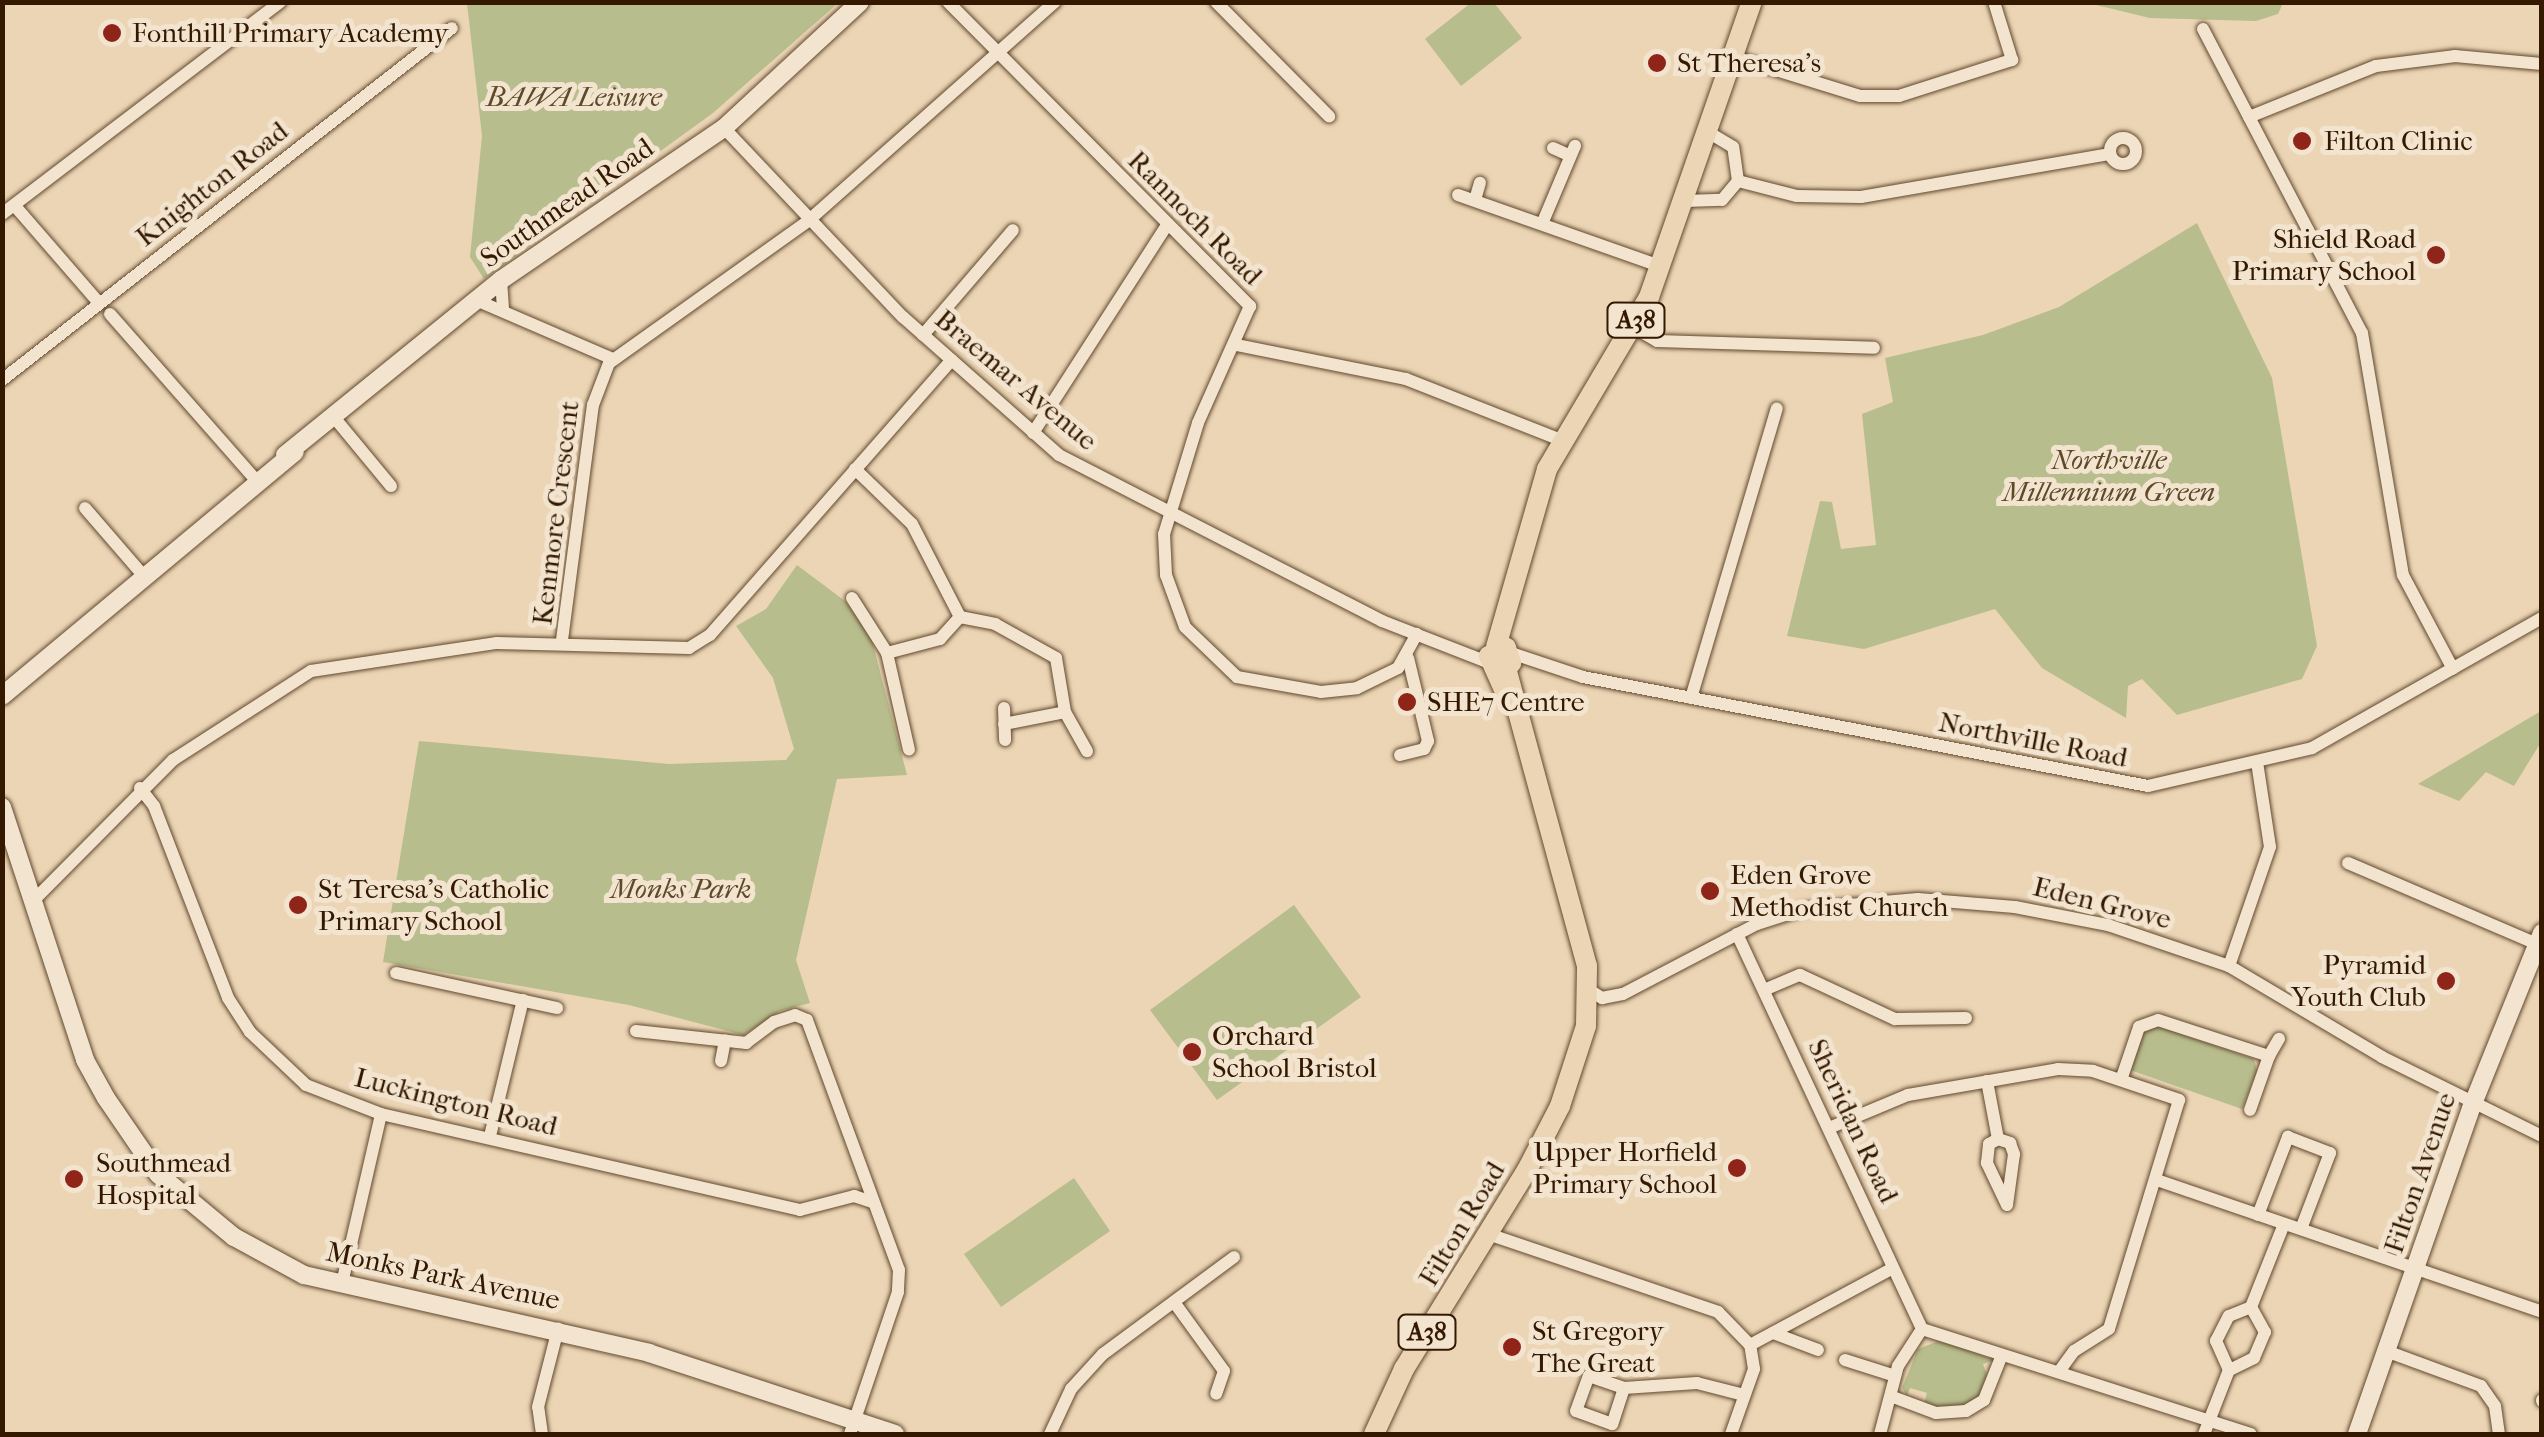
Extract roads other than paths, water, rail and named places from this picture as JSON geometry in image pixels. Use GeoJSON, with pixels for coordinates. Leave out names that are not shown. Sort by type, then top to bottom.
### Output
{"type":"FeatureCollection","features":[{"type":"Feature","properties":{"kind":"main road","name":"A38"},"geometry":{"type":"LineString","coordinates":[[1501,658],[1518,573],[1561,440],[1633,327],[1662,266],[1710,133],[1744,59],[1752,2]]}},
{"type":"Feature","properties":{"kind":"main road","name":"Filton Road"},"geometry":{"type":"LineString","coordinates":[[1374,1434],[1404,1369],[1491,1235],[1560,1106],[1583,1031],[1588,989],[1581,952],[1501,658]]}},
{"type":"Feature","properties":{"kind":"main road","name":"Filton Road"},"geometry":{"type":"LineString","coordinates":[[1581,952],[1583,1031]]}},
{"type":"Feature","properties":{"kind":"street"},"geometry":{"type":"LineString","coordinates":[[99,303],[8,210],[280,2]]}},
{"type":"Feature","properties":{"kind":"street","name":"Southmead Road"},"geometry":{"type":"LineString","coordinates":[[5,689],[501,280],[724,128],[860,2]]}},
{"type":"Feature","properties":{"kind":"street","name":"Rannoch Road"},"geometry":{"type":"LineString","coordinates":[[948,2],[1166,227],[1250,306],[1237,345],[1208,398],[1169,516],[1163,554],[1173,603],[1198,644],[1238,676],[1321,692],[1372,682],[1408,658]]}},
{"type":"Feature","properties":{"kind":"street"},"geometry":{"type":"LineString","coordinates":[[476,300],[614,359],[808,221],[1054,2]]}},
{"type":"Feature","properties":{"kind":"street"},"geometry":{"type":"LineString","coordinates":[[1216,2],[1329,116]]}},
{"type":"Feature","properties":{"kind":"street"},"geometry":{"type":"LineString","coordinates":[[1744,59],[1860,96],[1898,96],[2012,60],[1994,2]]}},
{"type":"Feature","properties":{"kind":"street","name":"Knighton Road"},"geometry":{"type":"LineString","coordinates":[[2,380],[452,28]]}},
{"type":"Feature","properties":{"kind":"street"},"geometry":{"type":"LineString","coordinates":[[2203,29],[2362,334],[2402,575],[2453,669]]}},
{"type":"Feature","properties":{"kind":"street"},"geometry":{"type":"LineString","coordinates":[[2197,54],[2213,47]]}},
{"type":"Feature","properties":{"kind":"street"},"geometry":{"type":"LineString","coordinates":[[2248,117],[2376,66],[2455,56],[2542,64]]}},
{"type":"Feature","properties":{"kind":"street","name":"Braemar Avenue"},"geometry":{"type":"LineString","coordinates":[[724,128],[808,221],[923,335],[1033,433],[1102,482],[1417,634],[1501,658]]}},
{"type":"Feature","properties":{"kind":"street"},"geometry":{"type":"LineString","coordinates":[[1686,201],[1722,200],[1738,181],[1733,147],[1710,133]]}},
{"type":"Feature","properties":{"kind":"street"},"geometry":{"type":"LineString","coordinates":[[1542,224],[1572,151],[1553,148]]}},
{"type":"Feature","properties":{"kind":"street"},"geometry":{"type":"LineString","coordinates":[[1738,181],[1797,196],[1861,197],[2110,154]]}},
{"type":"Feature","properties":{"kind":"street"},"geometry":{"type":"LineString","coordinates":[[1475,200],[1480,183]]}},
{"type":"Feature","properties":{"kind":"street"},"geometry":{"type":"LineString","coordinates":[[1458,195],[1662,266]]}},
{"type":"Feature","properties":{"kind":"street"},"geometry":{"type":"LineString","coordinates":[[1033,433],[1166,227]]}},
{"type":"Feature","properties":{"kind":"street"},"geometry":{"type":"LineString","coordinates":[[923,335],[1013,230]]}},
{"type":"Feature","properties":{"kind":"street"},"geometry":{"type":"LineString","coordinates":[[501,280],[503,312]]}},
{"type":"Feature","properties":{"kind":"street"},"geometry":{"type":"LineString","coordinates":[[110,314],[255,480]]}},
{"type":"Feature","properties":{"kind":"street"},"geometry":{"type":"LineString","coordinates":[[1633,327],[1657,341],[1874,348]]}},
{"type":"Feature","properties":{"kind":"street"},"geometry":{"type":"LineString","coordinates":[[1237,345],[1406,378],[1561,440]]}},
{"type":"Feature","properties":{"kind":"street","name":"Kenmore Crescent"},"geometry":{"type":"LineString","coordinates":[[614,359],[594,405],[562,640],[689,648],[710,635],[952,360]]}},
{"type":"Feature","properties":{"kind":"street"},"geometry":{"type":"LineString","coordinates":[[1691,698],[1777,408]]}},
{"type":"Feature","properties":{"kind":"street"},"geometry":{"type":"LineString","coordinates":[[333,416],[391,486]]}},
{"type":"Feature","properties":{"kind":"street"},"geometry":{"type":"LineString","coordinates":[[855,469],[912,524],[960,618]]}},
{"type":"Feature","properties":{"kind":"street"},"geometry":{"type":"LineString","coordinates":[[86,508],[142,574]]}},
{"type":"Feature","properties":{"kind":"street"},"geometry":{"type":"LineString","coordinates":[[852,598],[887,653],[909,750]]}},
{"type":"Feature","properties":{"kind":"street"},"geometry":{"type":"LineString","coordinates":[[887,653],[940,640],[960,618]]}},
{"type":"Feature","properties":{"kind":"street"},"geometry":{"type":"LineString","coordinates":[[960,618],[996,624],[1027,647],[1053,655],[1064,712],[1087,751]]}},
{"type":"Feature","properties":{"kind":"street","name":"Northville Road"},"geometry":{"type":"LineString","coordinates":[[1501,658],[2124,784],[2169,783],[2333,739],[2542,618]]}},
{"type":"Feature","properties":{"kind":"street"},"geometry":{"type":"LineString","coordinates":[[1400,756],[1424,749],[1428,742],[1408,658],[1417,634]]}},
{"type":"Feature","properties":{"kind":"street"},"geometry":{"type":"LineString","coordinates":[[33,900],[140,788],[210,732],[311,671],[470,646],[562,640]]}},
{"type":"Feature","properties":{"kind":"street"},"geometry":{"type":"LineString","coordinates":[[1004,708],[1005,740]]}},
{"type":"Feature","properties":{"kind":"street"},"geometry":{"type":"LineString","coordinates":[[1004,724],[1064,712]]}},
{"type":"Feature","properties":{"kind":"street"},"geometry":{"type":"LineString","coordinates":[[2229,966],[2270,847],[2257,762]]}},
{"type":"Feature","properties":{"kind":"street","name":"Luckington Road"},"geometry":{"type":"LineString","coordinates":[[140,788],[154,806],[211,961],[250,1032],[306,1085],[382,1114],[800,1210],[854,1196],[873,1202]]}},
{"type":"Feature","properties":{"kind":"street","name":"Monks Park Avenue"},"geometry":{"type":"LineString","coordinates":[[2,807],[85,1060],[158,1174],[234,1237],[304,1275],[343,1279],[558,1329],[852,1428],[895,1434]]}},
{"type":"Feature","properties":{"kind":"street"},"geometry":{"type":"LineString","coordinates":[[2348,864],[2540,941]]}},
{"type":"Feature","properties":{"kind":"street","name":"Eden Grove"},"geometry":{"type":"LineString","coordinates":[[1583,1031],[1623,994],[1737,934],[1804,909],[1870,901],[1967,902],[2108,926],[2229,966],[2472,1106],[2542,1136]]}},
{"type":"Feature","properties":{"kind":"street","name":"Sheridan Road"},"geometry":{"type":"LineString","coordinates":[[1737,934],[1922,1329]]}},
{"type":"Feature","properties":{"kind":"street","name":"Filton Avenue"},"geometry":{"type":"LineString","coordinates":[[2358,1434],[2472,1106],[2540,941]]}},
{"type":"Feature","properties":{"kind":"street"},"geometry":{"type":"LineString","coordinates":[[396,973],[411,980],[556,1008]]}},
{"type":"Feature","properties":{"kind":"street"},"geometry":{"type":"LineString","coordinates":[[1764,990],[1800,975],[1896,1019],[1966,1018]]}},
{"type":"Feature","properties":{"kind":"street"},"geometry":{"type":"LineString","coordinates":[[1588,989],[1602,998],[1623,994]]}},
{"type":"Feature","properties":{"kind":"street"},"geometry":{"type":"LineString","coordinates":[[490,1136],[523,1000]]}},
{"type":"Feature","properties":{"kind":"street"},"geometry":{"type":"LineString","coordinates":[[636,1031],[652,1024],[746,1042],[774,1022],[805,1017],[898,1263],[898,1292],[852,1428]]}},
{"type":"Feature","properties":{"kind":"street"},"geometry":{"type":"LineString","coordinates":[[2120,1080],[2138,1028],[2147,1021],[2270,1056]]}},
{"type":"Feature","properties":{"kind":"street"},"geometry":{"type":"LineString","coordinates":[[2250,1110],[2278,1039]]}},
{"type":"Feature","properties":{"kind":"street"},"geometry":{"type":"LineString","coordinates":[[721,1060],[725,1040]]}},
{"type":"Feature","properties":{"kind":"street"},"geometry":{"type":"LineString","coordinates":[[1830,1128],[1889,1100],[2074,1068],[2176,1097],[2180,1110],[2109,1329],[2074,1351],[2061,1369]]}},
{"type":"Feature","properties":{"kind":"street"},"geometry":{"type":"LineString","coordinates":[[1986,1082],[1998,1139]]}},
{"type":"Feature","properties":{"kind":"street"},"geometry":{"type":"LineString","coordinates":[[343,1279],[382,1114]]}},
{"type":"Feature","properties":{"kind":"street"},"geometry":{"type":"LineString","coordinates":[[2258,1215],[2288,1137],[2330,1153],[2301,1230]]}},
{"type":"Feature","properties":{"kind":"street"},"geometry":{"type":"LineString","coordinates":[[2157,1180],[2542,1312]]}},
{"type":"Feature","properties":{"kind":"street"},"geometry":{"type":"LineString","coordinates":[[2229,1370],[2216,1341],[2229,1316],[2251,1307],[2284,1224]]}},
{"type":"Feature","properties":{"kind":"street"},"geometry":{"type":"LineString","coordinates":[[1491,1235],[1718,1312],[1750,1345],[1754,1369],[1731,1434]]}},
{"type":"Feature","properties":{"kind":"street"},"geometry":{"type":"LineString","coordinates":[[1050,1434],[1061,1404],[1084,1374],[1234,1258]]}},
{"type":"Feature","properties":{"kind":"street"},"geometry":{"type":"LineString","coordinates":[[1750,1345],[1893,1268]]}},
{"type":"Feature","properties":{"kind":"street"},"geometry":{"type":"LineString","coordinates":[[1174,1302],[1224,1371],[1216,1394]]}},
{"type":"Feature","properties":{"kind":"street"},"geometry":{"type":"LineString","coordinates":[[2207,1428],[2229,1370],[2254,1358],[2265,1332],[2251,1307]]}},
{"type":"Feature","properties":{"kind":"street"},"geometry":{"type":"LineString","coordinates":[[542,1434],[538,1408],[558,1329]]}},
{"type":"Feature","properties":{"kind":"street"},"geometry":{"type":"LineString","coordinates":[[1880,1434],[1894,1398],[1895,1376],[1922,1329],[2061,1369],[2207,1428],[2250,1434]]}},
{"type":"Feature","properties":{"kind":"street"},"geometry":{"type":"LineString","coordinates":[[1773,1333],[1818,1350]]}},
{"type":"Feature","properties":{"kind":"street"},"geometry":{"type":"LineString","coordinates":[[2386,1351],[2480,1385],[2495,1406],[2498,1434]]}},
{"type":"Feature","properties":{"kind":"street"},"geometry":{"type":"LineString","coordinates":[[1845,1360],[1895,1376]]}},
{"type":"Feature","properties":{"kind":"street"},"geometry":{"type":"LineString","coordinates":[[1894,1398],[1936,1413],[1966,1412],[1984,1400],[1994,1367]]}},
{"type":"Feature","properties":{"kind":"street"},"geometry":{"type":"LineString","coordinates":[[1624,1388],[1697,1383],[1744,1395]]}},
{"type":"Feature","properties":{"kind":"place","name":"Fonthill Primary Academy"},"geometry":{"type":"Point","coordinates":[112,33]}},
{"type":"Feature","properties":{"kind":"place","name":"St Theresa's"},"geometry":{"type":"Point","coordinates":[1657,63]}},
{"type":"Feature","properties":{"kind":"place","name":"Filton Clinic"},"geometry":{"type":"Point","coordinates":[2302,141]}},
{"type":"Feature","properties":{"kind":"place","name":"Shield Road Primary School"},"geometry":{"type":"Point","coordinates":[2436,255]}},
{"type":"Feature","properties":{"kind":"place","name":"SHE7 Centre"},"geometry":{"type":"Point","coordinates":[1407,702]}},
{"type":"Feature","properties":{"kind":"place","name":"Eden Grove Methodist Church"},"geometry":{"type":"Point","coordinates":[1710,891]}},
{"type":"Feature","properties":{"kind":"place","name":"St Teresa's Catholic Primary School"},"geometry":{"type":"Point","coordinates":[298,905]}},
{"type":"Feature","properties":{"kind":"place","name":"Pyramid Youth Club"},"geometry":{"type":"Point","coordinates":[2446,981]}},
{"type":"Feature","properties":{"kind":"place","name":"Orchard School Bristol"},"geometry":{"type":"Point","coordinates":[1192,1052]}},
{"type":"Feature","properties":{"kind":"place","name":"Upper Horfield Primary School"},"geometry":{"type":"Point","coordinates":[1737,1168]}},
{"type":"Feature","properties":{"kind":"place","name":"Southmead Hospital"},"geometry":{"type":"Point","coordinates":[74,1179]}},
{"type":"Feature","properties":{"kind":"place","name":"St Gregory The Great"},"geometry":{"type":"Point","coordinates":[1512,1347]}},
{"type":"Feature","properties":{"kind":"park label","name":"BAWA Leisure"},"geometry":{"type":"Point","coordinates":[574,97]}},
{"type":"Feature","properties":{"kind":"park label","name":"Northville Millennium Green"},"geometry":{"type":"Point","coordinates":[2109,476]}},
{"type":"Feature","properties":{"kind":"park label","name":"Monks Park"},"geometry":{"type":"Point","coordinates":[681,889]}}]}
